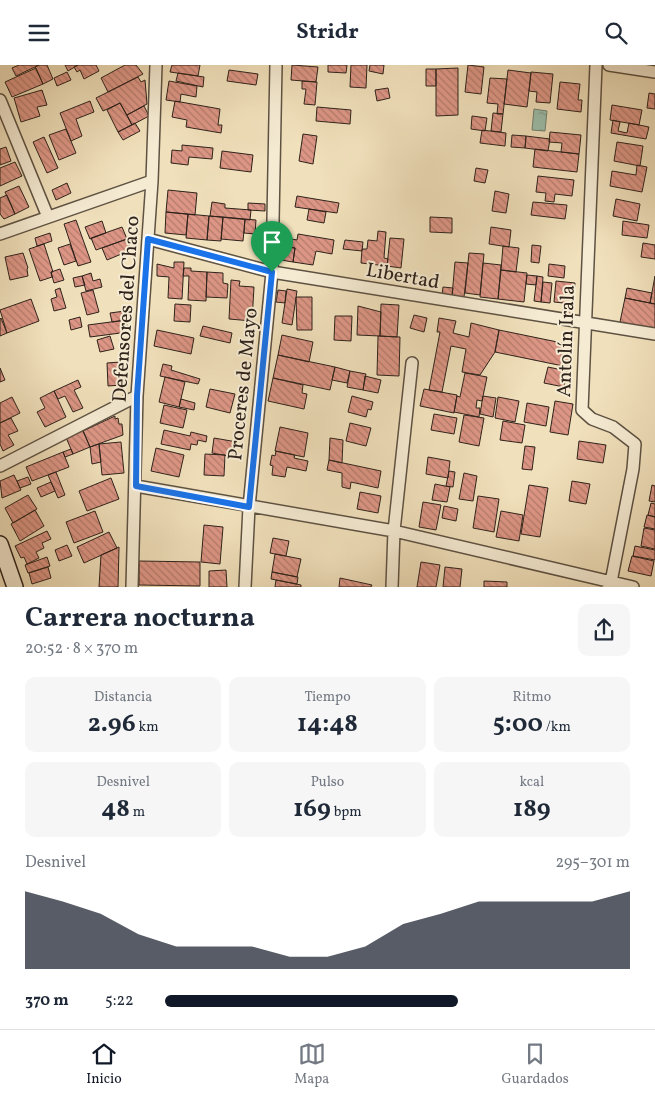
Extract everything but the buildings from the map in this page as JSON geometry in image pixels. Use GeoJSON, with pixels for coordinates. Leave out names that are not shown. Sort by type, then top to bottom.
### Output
{"type":"FeatureCollection","features":[{"type":"Feature","properties":{"kind":"street","name":"Defensores del Chaco"},"geometry":{"type":"LineString","coordinates":[[132,587],[137,396],[152,181],[156,65]]}},
{"type":"Feature","properties":{"kind":"street","name":"Proceres de Mayo"},"geometry":{"type":"LineString","coordinates":[[245,587],[249,507],[272,272],[276,65]]}},
{"type":"Feature","properties":{"kind":"street","name":"Antolín Irala"},"geometry":{"type":"LineString","coordinates":[[596,65],[584,323],[582,410],[592,419],[613,427],[635,444],[633,469],[610,584]]}},
{"type":"Feature","properties":{"kind":"street"},"geometry":{"type":"LineString","coordinates":[[609,65],[655,73]]}},
{"type":"Feature","properties":{"kind":"street"},"geometry":{"type":"LineString","coordinates":[[0,100],[48,217]]}},
{"type":"Feature","properties":{"kind":"street"},"geometry":{"type":"LineString","coordinates":[[0,234],[152,181]]}},
{"type":"Feature","properties":{"kind":"street","name":"Libertad"},"geometry":{"type":"LineString","coordinates":[[148,239],[272,272],[655,334]]}},
{"type":"Feature","properties":{"kind":"street"},"geometry":{"type":"LineString","coordinates":[[392,587],[394,531],[412,363]]}},
{"type":"Feature","properties":{"kind":"street"},"geometry":{"type":"LineString","coordinates":[[0,465],[137,396]]}},
{"type":"Feature","properties":{"kind":"street"},"geometry":{"type":"LineString","coordinates":[[136,486],[394,531],[610,584],[633,587]]}},
{"type":"Feature","properties":{"kind":"street"},"geometry":{"type":"LineString","coordinates":[[0,545],[14,587]]}},
{"type":"Feature","properties":{"kind":"water"},"geometry":{"type":"Polygon","coordinates":[[[534,109],[547,111],[545,131],[532,130],[534,109]]]}},
{"type":"Feature","properties":{"kind":"route"},"geometry":{"type":"LineString","coordinates":[[148,239],[272,272],[249,507],[136,486],[137,396],[148,239]]}}]}
